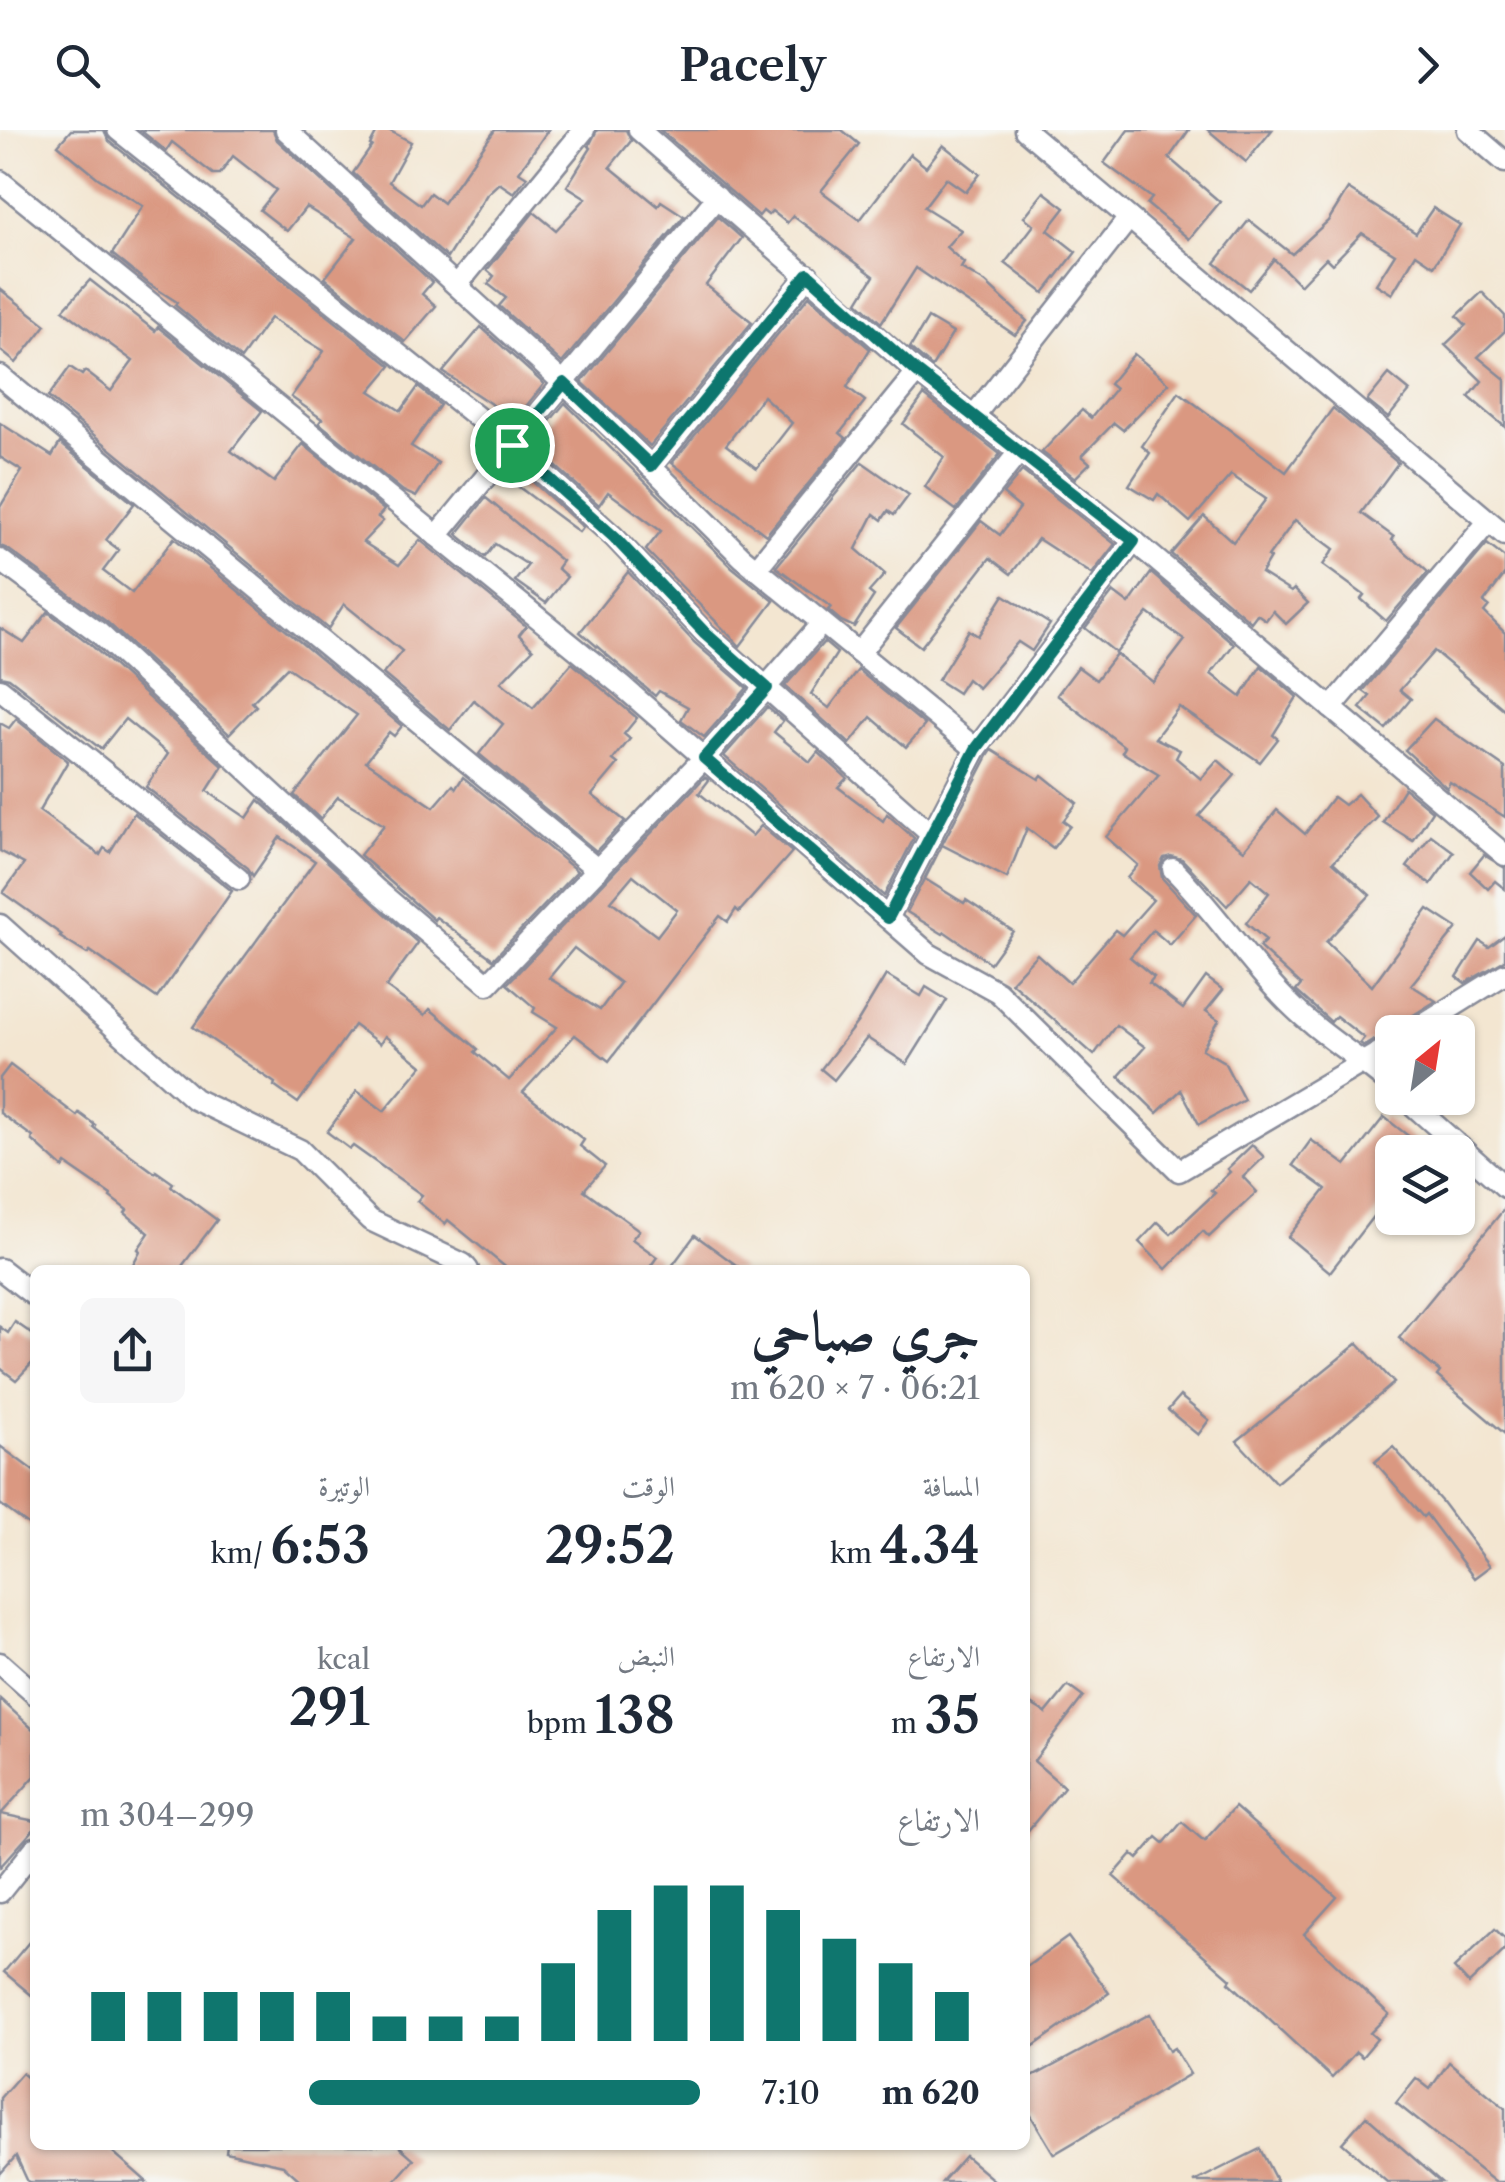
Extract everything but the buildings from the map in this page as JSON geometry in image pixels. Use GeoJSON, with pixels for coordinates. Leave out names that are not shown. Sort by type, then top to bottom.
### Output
{"type":"FeatureCollection","features":[{"type":"Feature","properties":{"kind":"street"},"geometry":{"type":"LineString","coordinates":[[118,130],[512,445],[614,537],[705,633],[932,835]]}},
{"type":"Feature","properties":{"kind":"street"},"geometry":{"type":"LineString","coordinates":[[457,285],[584,130]]}},
{"type":"Feature","properties":{"kind":"street"},"geometry":{"type":"LineString","coordinates":[[639,130],[917,372],[1134,541],[1505,854]]}},
{"type":"Feature","properties":{"kind":"street"},"geometry":{"type":"LineString","coordinates":[[1025,130],[1497,529],[1331,708]]}},
{"type":"Feature","properties":{"kind":"street"},"geometry":{"type":"LineString","coordinates":[[1468,130],[1505,162]]}},
{"type":"Feature","properties":{"kind":"street"},"geometry":{"type":"LineString","coordinates":[[299,134],[756,569],[976,749]]}},
{"type":"Feature","properties":{"kind":"street"},"geometry":{"type":"LineString","coordinates":[[0,181],[437,536],[704,758],[930,954],[998,992],[1179,1171],[1375,1056]]}},
{"type":"Feature","properties":{"kind":"street"},"geometry":{"type":"LineString","coordinates":[[437,536],[717,197]]}},
{"type":"Feature","properties":{"kind":"street"},"geometry":{"type":"LineString","coordinates":[[973,417],[1129,218]]}},
{"type":"Feature","properties":{"kind":"street"},"geometry":{"type":"LineString","coordinates":[[651,466],[808,274]]}},
{"type":"Feature","properties":{"kind":"street"},"geometry":{"type":"LineString","coordinates":[[756,569],[917,372]]}},
{"type":"Feature","properties":{"kind":"street"},"geometry":{"type":"LineString","coordinates":[[0,376],[598,870]]}},
{"type":"Feature","properties":{"kind":"street"},"geometry":{"type":"LineString","coordinates":[[859,654],[1019,452]]}},
{"type":"Feature","properties":{"kind":"street"},"geometry":{"type":"LineString","coordinates":[[888,918],[976,749],[1134,541]]}},
{"type":"Feature","properties":{"kind":"street"},"geometry":{"type":"LineString","coordinates":[[0,560],[100,632],[377,890],[488,984],[704,758],[822,622]]}},
{"type":"Feature","properties":{"kind":"street"},"geometry":{"type":"LineString","coordinates":[[0,689],[239,879]]}},
{"type":"Feature","properties":{"kind":"street"},"geometry":{"type":"LineString","coordinates":[[1173,870],[1207,903],[1240,952],[1297,1012],[1375,1071]]}},
{"type":"Feature","properties":{"kind":"street"},"geometry":{"type":"LineString","coordinates":[[0,925],[194,1099],[300,1150],[370,1220],[464,1265]]}},
{"type":"Feature","properties":{"kind":"street"},"geometry":{"type":"LineString","coordinates":[[1439,1015],[1505,974]]}},
{"type":"Feature","properties":{"kind":"street"},"geometry":{"type":"LineString","coordinates":[[1424,1115],[1505,1187]]}},
{"type":"Feature","properties":{"kind":"street"},"geometry":{"type":"LineString","coordinates":[[0,1269],[30,1292]]}},
{"type":"Feature","properties":{"kind":"street"},"geometry":{"type":"LineString","coordinates":[[0,1663],[30,1690]]}},
{"type":"Feature","properties":{"kind":"street"},"geometry":{"type":"LineString","coordinates":[[0,1892],[30,1854]]}},
{"type":"Feature","properties":{"kind":"route"},"geometry":{"type":"LineString","coordinates":[[808,274],[917,372],[1134,541],[976,749],[888,918],[704,758],[767,688],[705,633],[614,537],[512,445],[564,383],[651,466],[808,274]]}}]}
